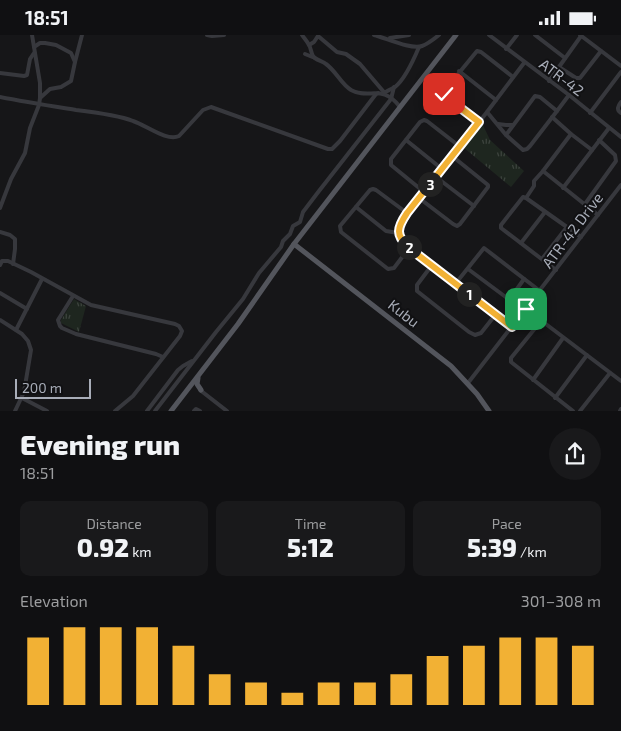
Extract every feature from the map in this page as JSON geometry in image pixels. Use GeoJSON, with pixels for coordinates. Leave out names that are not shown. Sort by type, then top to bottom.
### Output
{"type":"FeatureCollection","features":[{"type":"Feature","properties":{"kind":"main road"},"geometry":{"type":"LineString","coordinates":[[171,411],[238,324],[294,244],[456,35]]}},
{"type":"Feature","properties":{"kind":"main road","name":"Kubu"},"geometry":{"type":"LineString","coordinates":[[294,244],[440,357],[468,383],[489,411]]}},
{"type":"Feature","properties":{"kind":"main road"},"geometry":{"type":"LineString","coordinates":[[289,251],[293,249],[302,250]]}},
{"type":"Feature","properties":{"kind":"main road"},"geometry":{"type":"LineString","coordinates":[[200,373],[197,383],[201,390]]}},
{"type":"Feature","properties":{"kind":"main road"},"geometry":{"type":"LineString","coordinates":[[188,389],[201,390]]}},
{"type":"Feature","properties":{"kind":"street"},"geometry":{"type":"LineString","coordinates":[[0,208],[11,179],[25,153],[30,128],[40,98],[40,83],[32,35]]}},
{"type":"Feature","properties":{"kind":"street"},"geometry":{"type":"LineString","coordinates":[[40,98],[50,89],[61,87],[71,81],[82,35]]}},
{"type":"Feature","properties":{"kind":"street"},"geometry":{"type":"LineString","coordinates":[[207,35],[224,35]]}},
{"type":"Feature","properties":{"kind":"street"},"geometry":{"type":"LineString","coordinates":[[302,35],[315,58]]}},
{"type":"Feature","properties":{"kind":"street"},"geometry":{"type":"LineString","coordinates":[[309,45],[314,42],[318,35],[338,52],[346,54],[360,64],[382,88],[381,93]]}},
{"type":"Feature","properties":{"kind":"street"},"geometry":{"type":"LineString","coordinates":[[374,35],[411,48],[423,46],[439,35]]}},
{"type":"Feature","properties":{"kind":"street"},"geometry":{"type":"LineString","coordinates":[[388,39],[409,35]]}},
{"type":"Feature","properties":{"kind":"street","name":"ATR-42"},"geometry":{"type":"LineString","coordinates":[[488,35],[621,137]]}},
{"type":"Feature","properties":{"kind":"street"},"geometry":{"type":"LineString","coordinates":[[506,49],[517,35]]}},
{"type":"Feature","properties":{"kind":"street"},"geometry":{"type":"LineString","coordinates":[[535,35],[565,58]]}},
{"type":"Feature","properties":{"kind":"street"},"geometry":{"type":"LineString","coordinates":[[549,81],[581,35],[621,66]]}},
{"type":"Feature","properties":{"kind":"street"},"geometry":{"type":"LineString","coordinates":[[0,73],[24,76],[28,74],[30,59],[40,43],[56,45],[70,53],[75,62]]}},
{"type":"Feature","properties":{"kind":"street"},"geometry":{"type":"LineString","coordinates":[[0,97],[132,120],[166,137],[175,138],[203,110],[211,107],[332,149],[376,94],[394,87],[405,74],[419,47]]}},
{"type":"Feature","properties":{"kind":"street"},"geometry":{"type":"LineString","coordinates":[[411,48],[412,60]]}},
{"type":"Feature","properties":{"kind":"street"},"geometry":{"type":"LineString","coordinates":[[479,122],[445,96],[445,90],[459,71],[478,51],[513,77]]}},
{"type":"Feature","properties":{"kind":"street"},"geometry":{"type":"LineString","coordinates":[[559,67],[576,78],[580,78],[600,51]]}},
{"type":"Feature","properties":{"kind":"street"},"geometry":{"type":"LineString","coordinates":[[305,54],[326,63],[351,90],[364,93],[381,93],[400,107]]}},
{"type":"Feature","properties":{"kind":"street"},"geometry":{"type":"LineString","coordinates":[[512,327],[409,248],[398,233],[399,225],[407,213],[524,63]]}},
{"type":"Feature","properties":{"kind":"street"},"geometry":{"type":"LineString","coordinates":[[28,68],[37,67]]}},
{"type":"Feature","properties":{"kind":"street"},"geometry":{"type":"LineString","coordinates":[[459,71],[496,100]]}},
{"type":"Feature","properties":{"kind":"street"},"geometry":{"type":"LineString","coordinates":[[590,113],[621,72]]}},
{"type":"Feature","properties":{"kind":"street"},"geometry":{"type":"LineString","coordinates":[[617,78],[621,81]]}},
{"type":"Feature","properties":{"kind":"street"},"geometry":{"type":"LineString","coordinates":[[155,411],[243,299],[258,273],[281,247],[293,226],[300,222],[303,212],[318,191],[391,99],[394,87]]}},
{"type":"Feature","properties":{"kind":"street"},"geometry":{"type":"LineString","coordinates":[[487,112],[506,135],[525,149],[530,146],[568,95]]}},
{"type":"Feature","properties":{"kind":"street"},"geometry":{"type":"LineString","coordinates":[[506,135],[535,96],[540,97],[557,111]]}},
{"type":"Feature","properties":{"kind":"street"},"geometry":{"type":"LineString","coordinates":[[621,102],[618,109],[621,113]]}},
{"type":"Feature","properties":{"kind":"street"},"geometry":{"type":"LineString","coordinates":[[552,117],[592,150]]}},
{"type":"Feature","properties":{"kind":"street"},"geometry":{"type":"LineString","coordinates":[[424,192],[391,165],[391,159],[420,122],[424,120],[459,146]]}},
{"type":"Feature","properties":{"kind":"street"},"geometry":{"type":"LineString","coordinates":[[498,124],[513,125]]}},
{"type":"Feature","properties":{"kind":"street"},"geometry":{"type":"LineString","coordinates":[[563,187],[609,128]]}},
{"type":"Feature","properties":{"kind":"street"},"geometry":{"type":"LineString","coordinates":[[556,270],[502,229],[501,226],[523,197],[526,198],[534,186],[534,181],[571,134]]}},
{"type":"Feature","properties":{"kind":"street"},"geometry":{"type":"LineString","coordinates":[[584,204],[616,161],[615,155],[599,140]]}},
{"type":"Feature","properties":{"kind":"street"},"geometry":{"type":"LineString","coordinates":[[406,141],[442,169]]}},
{"type":"Feature","properties":{"kind":"street"},"geometry":{"type":"LineString","coordinates":[[419,197],[457,226],[460,224],[488,185],[452,156]]}},
{"type":"Feature","properties":{"kind":"street"},"geometry":{"type":"LineString","coordinates":[[543,171],[598,215]]}},
{"type":"Feature","properties":{"kind":"street"},"geometry":{"type":"LineString","coordinates":[[436,177],[474,206]]}},
{"type":"Feature","properties":{"kind":"street","name":"ATR-42 Drive"},"geometry":{"type":"LineString","coordinates":[[468,383],[621,185]]}},
{"type":"Feature","properties":{"kind":"street"},"geometry":{"type":"LineString","coordinates":[[407,213],[373,189],[370,190],[340,226],[341,232],[388,269],[394,268],[409,248]]}},
{"type":"Feature","properties":{"kind":"street"},"geometry":{"type":"LineString","coordinates":[[526,198],[581,237]]}},
{"type":"Feature","properties":{"kind":"street"},"geometry":{"type":"LineString","coordinates":[[356,207],[386,231],[398,233]]}},
{"type":"Feature","properties":{"kind":"street"},"geometry":{"type":"LineString","coordinates":[[520,243],[545,212]]}},
{"type":"Feature","properties":{"kind":"street"},"geometry":{"type":"LineString","coordinates":[[542,259],[567,227]]}},
{"type":"Feature","properties":{"kind":"street"},"geometry":{"type":"LineString","coordinates":[[0,231],[14,236],[16,249],[13,264]]}},
{"type":"Feature","properties":{"kind":"street"},"geometry":{"type":"LineString","coordinates":[[456,283],[484,248],[540,291]]}},
{"type":"Feature","properties":{"kind":"street"},"geometry":{"type":"LineString","coordinates":[[0,265],[2,261],[13,264],[91,305],[174,323],[179,326],[182,331],[180,336],[133,396],[115,411]]}},
{"type":"Feature","properties":{"kind":"street"},"geometry":{"type":"LineString","coordinates":[[432,265],[417,285],[417,291],[469,332],[475,335],[481,333],[496,314]]}},
{"type":"Feature","properties":{"kind":"street"},"geometry":{"type":"LineString","coordinates":[[468,269],[507,298],[512,296],[524,279]]}},
{"type":"Feature","properties":{"kind":"street"},"geometry":{"type":"LineString","coordinates":[[16,330],[42,279]]}},
{"type":"Feature","properties":{"kind":"street"},"geometry":{"type":"LineString","coordinates":[[0,293],[27,309]]}},
{"type":"Feature","properties":{"kind":"street"},"geometry":{"type":"LineString","coordinates":[[73,295],[58,320],[62,328],[76,334],[163,357]]}},
{"type":"Feature","properties":{"kind":"street"},"geometry":{"type":"LineString","coordinates":[[526,309],[621,381]]}},
{"type":"Feature","properties":{"kind":"street"},"geometry":{"type":"LineString","coordinates":[[0,320],[22,334],[28,341],[31,350],[22,398],[15,411]]}},
{"type":"Feature","properties":{"kind":"street"},"geometry":{"type":"LineString","coordinates":[[541,321],[511,359],[512,364],[572,411]]}},
{"type":"Feature","properties":{"kind":"street"},"geometry":{"type":"LineString","coordinates":[[533,380],[563,338]]}},
{"type":"Feature","properties":{"kind":"street"},"geometry":{"type":"LineString","coordinates":[[555,398],[587,355]]}},
{"type":"Feature","properties":{"kind":"street"},"geometry":{"type":"LineString","coordinates":[[147,411],[178,370],[194,361]]}},
{"type":"Feature","properties":{"kind":"street"},"geometry":{"type":"LineString","coordinates":[[183,366],[187,370]]}},
{"type":"Feature","properties":{"kind":"street"},"geometry":{"type":"LineString","coordinates":[[580,411],[610,373]]}},
{"type":"Feature","properties":{"kind":"street"},"geometry":{"type":"LineString","coordinates":[[192,383],[226,411]]}},
{"type":"Feature","properties":{"kind":"street"},"geometry":{"type":"LineString","coordinates":[[22,398],[47,411]]}},
{"type":"Feature","properties":{"kind":"street"},"geometry":{"type":"LineString","coordinates":[[155,399],[160,405]]}},
{"type":"Feature","properties":{"kind":"street"},"geometry":{"type":"LineString","coordinates":[[194,411],[196,409],[200,411]]}},
{"type":"Feature","properties":{"kind":"green space"},"geometry":{"type":"Polygon","coordinates":[[[482,123],[490,140],[524,171],[511,187],[463,147],[482,123]]]}},
{"type":"Feature","properties":{"kind":"green space"},"geometry":{"type":"Polygon","coordinates":[[[74,299],[86,306],[79,332],[61,323],[74,299]]]}},
{"type":"Feature","properties":{"kind":"route"},"geometry":{"type":"LineString","coordinates":[[444,94],[479,122],[407,213],[399,225],[398,233],[409,248],[512,327],[526,309]]}}]}
